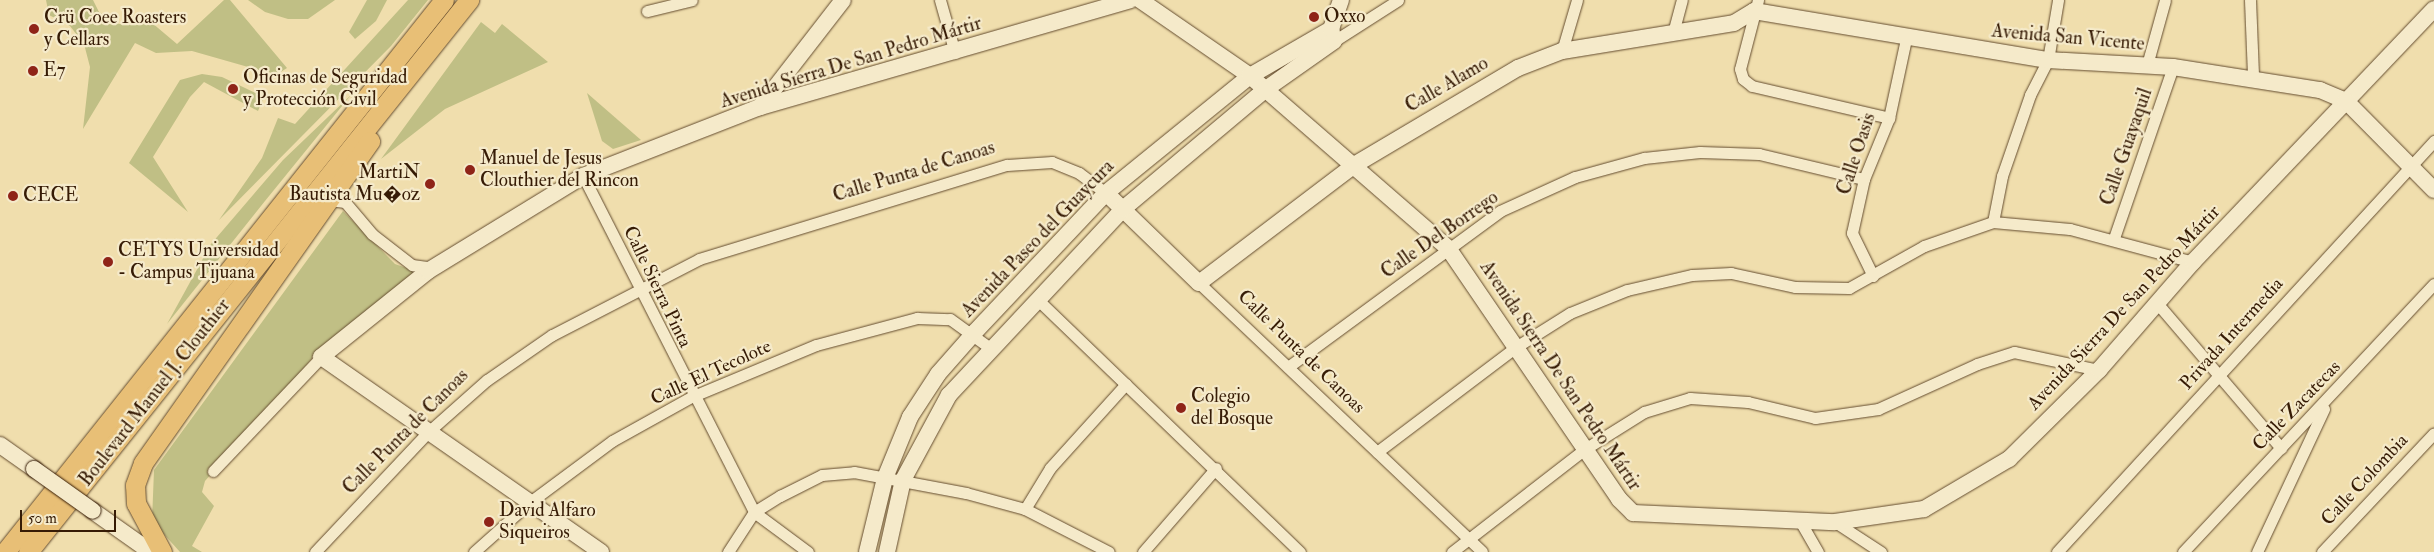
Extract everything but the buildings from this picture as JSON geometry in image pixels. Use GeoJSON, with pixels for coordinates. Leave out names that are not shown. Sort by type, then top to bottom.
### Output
{"type":"FeatureCollection","features":[{"type":"Feature","properties":{"kind":"main road","name":"Boulevard Manuel J. Clouthier"},"geometry":{"type":"LineString","coordinates":[[5,552],[444,0]]}},
{"type":"Feature","properties":{"kind":"main road","name":"Boulevard Manuel J. Clouthier"},"geometry":{"type":"LineString","coordinates":[[28,552],[468,0]]}},
{"type":"Feature","properties":{"kind":"main road"},"geometry":{"type":"LineString","coordinates":[[162,552],[136,503],[135,485],[143,463],[330,200],[440,37]]}},
{"type":"Feature","properties":{"kind":"street"},"geometry":{"type":"LineString","coordinates":[[647,11],[692,0]]}},
{"type":"Feature","properties":{"kind":"street"},"geometry":{"type":"LineString","coordinates":[[760,107],[843,0]]}},
{"type":"Feature","properties":{"kind":"street"},"geometry":{"type":"LineString","coordinates":[[940,0],[955,53]]}},
{"type":"Feature","properties":{"kind":"street","name":"Avenida Sierra De San Pedro Mártir"},"geometry":{"type":"LineString","coordinates":[[213,471],[321,357],[434,268],[583,176],[760,107],[955,53],[1130,0]]}},
{"type":"Feature","properties":{"kind":"street","name":"Avenida Sierra De San Pedro Mártir"},"geometry":{"type":"LineString","coordinates":[[1140,0],[1250,76],[1356,164],[1448,248],[1585,449],[1634,513],[1733,514],[1800,521],[1835,522],[1903,516],[1968,485],[2009,459],[2099,370],[2193,262],[2434,9]]}},
{"type":"Feature","properties":{"kind":"street"},"geometry":{"type":"LineString","coordinates":[[1332,35],[1341,0]]}},
{"type":"Feature","properties":{"kind":"street"},"geometry":{"type":"LineString","coordinates":[[887,552],[903,480],[949,395],[990,348],[1123,209],[1332,35],[1355,26],[1398,0]]}},
{"type":"Feature","properties":{"kind":"street"},"geometry":{"type":"LineString","coordinates":[[1562,51],[1577,0]]}},
{"type":"Feature","properties":{"kind":"street"},"geometry":{"type":"LineString","coordinates":[[1673,33],[1682,0]]}},
{"type":"Feature","properties":{"kind":"street"},"geometry":{"type":"LineString","coordinates":[[1993,222],[2002,176],[2030,95],[2048,60],[2058,0]]}},
{"type":"Feature","properties":{"kind":"street"},"geometry":{"type":"LineString","coordinates":[[2146,65],[2164,0]]}},
{"type":"Feature","properties":{"kind":"street"},"geometry":{"type":"LineString","coordinates":[[2250,0],[2253,76]]}},
{"type":"Feature","properties":{"kind":"street"},"geometry":{"type":"LineString","coordinates":[[1756,5],[1740,69],[1743,79],[1752,86],[1889,118]]}},
{"type":"Feature","properties":{"kind":"street","name":"Calle Alamo"},"geometry":{"type":"LineString","coordinates":[[1199,283],[1356,164],[1480,87],[1562,51],[1734,23],[1756,5]]}},
{"type":"Feature","properties":{"kind":"street","name":"Avenida San Vicente"},"geometry":{"type":"LineString","coordinates":[[1756,5],[1906,40],[2048,60],[2173,67],[2253,76],[2320,90],[2346,101]]}},
{"type":"Feature","properties":{"kind":"street","name":"Avenida Paseo del Guaycura"},"geometry":{"type":"LineString","coordinates":[[867,552],[886,478],[910,417],[938,374],[974,333],[1106,193],[1250,76],[1332,35]]}},
{"type":"Feature","properties":{"kind":"street","name":"Calle Oasis"},"geometry":{"type":"LineString","coordinates":[[1872,276],[1852,233],[1864,179],[1889,118],[1906,40]]}},
{"type":"Feature","properties":{"kind":"street","name":"Calle Guayaquil"},"geometry":{"type":"LineString","coordinates":[[2114,238],[2173,67]]}},
{"type":"Feature","properties":{"kind":"street"},"geometry":{"type":"LineString","coordinates":[[2346,101],[2434,190]]}},
{"type":"Feature","properties":{"kind":"street","name":"Privada Intermedia"},"geometry":{"type":"LineString","coordinates":[[2057,552],[2434,141]]}},
{"type":"Feature","properties":{"kind":"street","name":"Calle Del Borrego"},"geometry":{"type":"LineString","coordinates":[[1288,367],[1500,211],[1575,177],[1644,158],[1700,152],[1759,154],[1864,179]]}},
{"type":"Feature","properties":{"kind":"street","name":"Calle Punta de Canoas"},"geometry":{"type":"LineString","coordinates":[[315,552],[427,433],[487,380],[552,335],[639,287],[699,259],[1007,165],[1052,162],[1079,173],[1106,193],[1482,552]]}},
{"type":"Feature","properties":{"kind":"street","name":"Calle Sierra Pinta"},"geometry":{"type":"LineString","coordinates":[[583,176],[692,397],[754,512],[808,552]]}},
{"type":"Feature","properties":{"kind":"street"},"geometry":{"type":"LineString","coordinates":[[330,200],[345,202],[372,234],[412,265],[434,268]]}},
{"type":"Feature","properties":{"kind":"street"},"geometry":{"type":"LineString","coordinates":[[1377,452],[1516,347],[1570,313],[1603,300],[1692,275],[1731,273],[1830,291],[1872,276],[1924,246],[1993,222],[2070,228],[2114,238],[2193,262]]}},
{"type":"Feature","properties":{"kind":"street","name":"Calle Zacatecas"},"geometry":{"type":"LineString","coordinates":[[2183,552],[2328,401],[2434,284]]}},
{"type":"Feature","properties":{"kind":"street"},"geometry":{"type":"LineString","coordinates":[[1037,299],[1216,468],[1300,552]]}},
{"type":"Feature","properties":{"kind":"street"},"geometry":{"type":"LineString","coordinates":[[2156,303],[2281,448]]}},
{"type":"Feature","properties":{"kind":"street","name":"Calle El Tecolote"},"geometry":{"type":"LineString","coordinates":[[474,552],[530,502],[612,441],[692,397],[816,345],[917,318],[950,319],[974,333],[990,348]]}},
{"type":"Feature","properties":{"kind":"street"},"geometry":{"type":"LineString","coordinates":[[1452,552],[1466,538],[1585,449],[1644,412],[1690,398],[1748,402],[1815,418],[1878,409],[1977,364],[2014,352],[2099,370]]}},
{"type":"Feature","properties":{"kind":"street"},"geometry":{"type":"LineString","coordinates":[[321,357],[427,433],[601,552]]}},
{"type":"Feature","properties":{"kind":"street"},"geometry":{"type":"LineString","coordinates":[[1025,509],[1050,468],[1126,384]]}},
{"type":"Feature","properties":{"kind":"street"},"geometry":{"type":"LineString","coordinates":[[2257,552],[2328,401]]}},
{"type":"Feature","properties":{"kind":"street","name":"Calle Colombia"},"geometry":{"type":"LineString","coordinates":[[2322,552],[2434,433]]}},
{"type":"Feature","properties":{"kind":"street"},"geometry":{"type":"LineString","coordinates":[[0,445],[151,552]]}},
{"type":"Feature","properties":{"kind":"street"},"geometry":{"type":"LineString","coordinates":[[1143,552],[1216,468]]}},
{"type":"Feature","properties":{"kind":"street"},"geometry":{"type":"LineString","coordinates":[[728,552],[754,512],[822,475],[854,472],[903,480],[1025,509],[1109,552]]}},
{"type":"Feature","properties":{"kind":"street"},"geometry":{"type":"LineString","coordinates":[[1800,521],[1818,552]]}},
{"type":"Feature","properties":{"kind":"street"},"geometry":{"type":"LineString","coordinates":[[1835,522],[1881,552]]}},
{"type":"Feature","properties":{"kind":"shaded area"},"geometry":{"type":"Polygon","coordinates":[[[46,0],[93,0],[99,12],[119,24],[145,17],[177,44],[224,0],[230,0],[287,68],[276,75],[192,51],[156,53],[135,43],[83,129],[90,67],[84,44],[70,26],[49,15],[46,0]]]}},
{"type":"Feature","properties":{"kind":"shaded area"},"geometry":{"type":"Polygon","coordinates":[[[248,0],[335,0],[308,19],[288,19],[265,12],[248,0]]]}},
{"type":"Feature","properties":{"kind":"shaded area"},"geometry":{"type":"Polygon","coordinates":[[[367,0],[387,0],[376,21],[355,39],[349,32],[367,0]]]}},
{"type":"Feature","properties":{"kind":"shaded area"},"geometry":{"type":"Polygon","coordinates":[[[408,0],[428,0],[391,46],[219,220],[262,158],[278,118],[295,124],[408,0]]]}},
{"type":"Feature","properties":{"kind":"shaded area"},"geometry":{"type":"Polygon","coordinates":[[[481,22],[495,33],[502,24],[548,62],[445,109],[381,159],[481,22]]]}},
{"type":"Feature","properties":{"kind":"shaded area"},"geometry":{"type":"Polygon","coordinates":[[[202,74],[222,77],[264,97],[258,111],[204,82],[190,97],[153,157],[188,212],[129,163],[180,80],[202,74]]]}},
{"type":"Feature","properties":{"kind":"shaded area"},"geometry":{"type":"Polygon","coordinates":[[[587,93],[641,140],[613,149],[602,141],[587,93]]]}},
{"type":"Feature","properties":{"kind":"shaded area"},"geometry":{"type":"Polygon","coordinates":[[[351,95],[167,324],[211,244],[283,160],[351,95]]]}},
{"type":"Feature","properties":{"kind":"shaded area"},"geometry":{"type":"Polygon","coordinates":[[[343,211],[395,264],[415,271],[316,354],[205,481],[202,492],[214,506],[192,546],[202,552],[180,552],[152,521],[154,470],[343,211]]]}},
{"type":"Feature","properties":{"kind":"place","name":"Oxxo"},"geometry":{"type":"Point","coordinates":[1314,17]}},
{"type":"Feature","properties":{"kind":"place","name":"Crü Coee Roasters y Cellars"},"geometry":{"type":"Point","coordinates":[34,29]}},
{"type":"Feature","properties":{"kind":"place","name":"E7"},"geometry":{"type":"Point","coordinates":[33,71]}},
{"type":"Feature","properties":{"kind":"place","name":"Oficinas de Seguridad y Protección Civil"},"geometry":{"type":"Point","coordinates":[233,89]}},
{"type":"Feature","properties":{"kind":"place","name":"Manuel de Jesus Clouthier del Rincon"},"geometry":{"type":"Point","coordinates":[470,170]}},
{"type":"Feature","properties":{"kind":"place","name":"MartiN Bautista Mu�oz"},"geometry":{"type":"Point","coordinates":[430,184]}},
{"type":"Feature","properties":{"kind":"place","name":"CECE"},"geometry":{"type":"Point","coordinates":[13,196]}},
{"type":"Feature","properties":{"kind":"place","name":"CETYS Universidad - Campus Tijuana"},"geometry":{"type":"Point","coordinates":[108,262]}},
{"type":"Feature","properties":{"kind":"place","name":"Colegio del Bosque"},"geometry":{"type":"Point","coordinates":[1181,408]}},
{"type":"Feature","properties":{"kind":"place","name":"David Alfaro Siqueiros"},"geometry":{"type":"Point","coordinates":[489,522]}}]}
